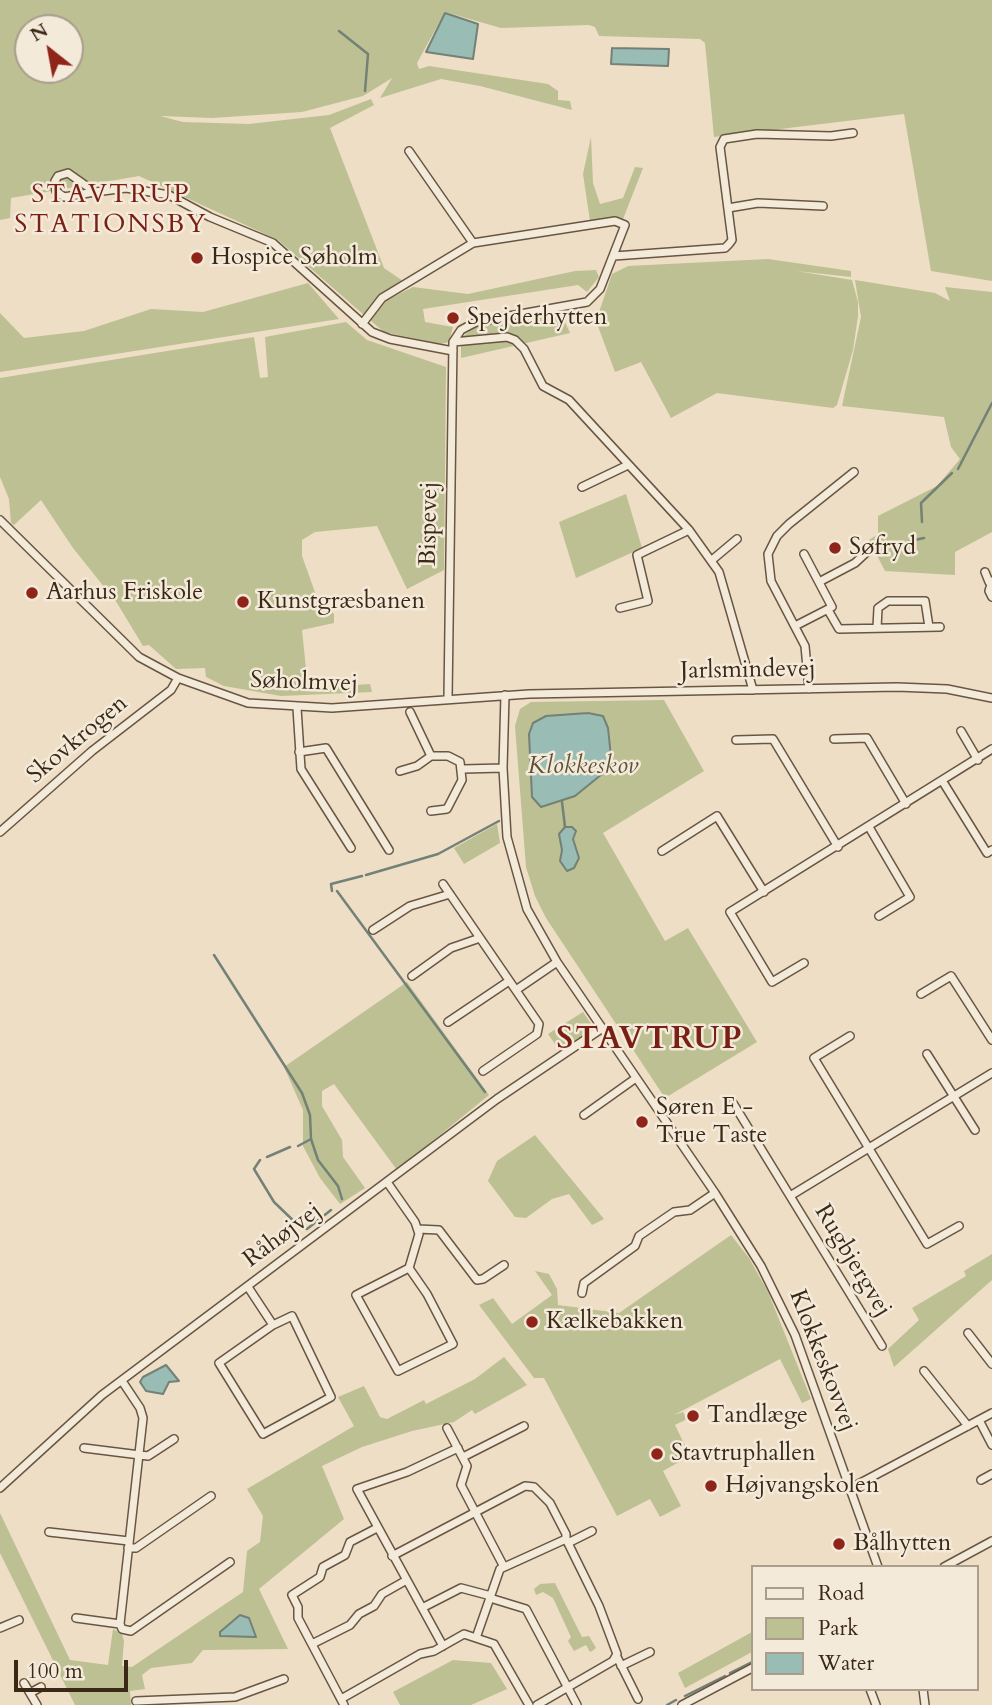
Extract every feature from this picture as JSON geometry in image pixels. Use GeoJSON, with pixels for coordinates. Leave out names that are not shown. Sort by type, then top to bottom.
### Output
{"type":"FeatureCollection","features":[{"type":"Feature","properties":{"kind":"street"},"geometry":{"type":"LineString","coordinates":[[614,256],[725,247],[732,240],[720,147],[724,139],[757,134],[831,136],[853,133]]}},
{"type":"Feature","properties":{"kind":"street"},"geometry":{"type":"LineString","coordinates":[[409,151],[472,243]]}},
{"type":"Feature","properties":{"kind":"street"},"geometry":{"type":"LineString","coordinates":[[95,192],[68,173],[58,176],[55,181],[61,196],[95,192],[126,188],[169,195],[210,217],[265,239],[284,251],[362,324],[390,339],[453,351]]}},
{"type":"Feature","properties":{"kind":"street"},"geometry":{"type":"LineString","coordinates":[[728,208],[767,203],[823,206]]}},
{"type":"Feature","properties":{"kind":"street"},"geometry":{"type":"LineString","coordinates":[[362,324],[382,298],[472,243],[615,221],[625,225],[600,289],[587,302],[476,323],[461,330],[453,342]]}},
{"type":"Feature","properties":{"kind":"street"},"geometry":{"type":"LineString","coordinates":[[453,342],[507,337],[515,340],[524,349],[543,386],[549,392],[569,400],[689,530],[719,572],[753,690]]}},
{"type":"Feature","properties":{"kind":"street","name":"Bispevej"},"geometry":{"type":"LineString","coordinates":[[448,698],[453,342]]}},
{"type":"Feature","properties":{"kind":"street"},"geometry":{"type":"LineString","coordinates":[[582,487],[628,464]]}},
{"type":"Feature","properties":{"kind":"street"},"geometry":{"type":"LineString","coordinates":[[809,689],[808,656],[771,581],[768,554],[777,536],[789,524],[854,472]]}},
{"type":"Feature","properties":{"kind":"street","name":"Søholmvej"},"geometry":{"type":"LineString","coordinates":[[0,520],[120,642],[139,657],[178,678],[248,703],[332,708],[505,695]]}},
{"type":"Feature","properties":{"kind":"street"},"geometry":{"type":"LineString","coordinates":[[620,608],[648,601],[637,555],[689,530]]}},
{"type":"Feature","properties":{"kind":"street"},"geometry":{"type":"LineString","coordinates":[[712,560],[737,539]]}},
{"type":"Feature","properties":{"kind":"street"},"geometry":{"type":"LineString","coordinates":[[819,582],[855,563],[869,550]]}},
{"type":"Feature","properties":{"kind":"street"},"geometry":{"type":"LineString","coordinates":[[795,626],[832,607],[804,554]]}},
{"type":"Feature","properties":{"kind":"street"},"geometry":{"type":"LineString","coordinates":[[985,572],[991,581],[992,597]]}},
{"type":"Feature","properties":{"kind":"street"},"geometry":{"type":"LineString","coordinates":[[877,628],[878,608],[888,601],[925,601],[929,627]]}},
{"type":"Feature","properties":{"kind":"street"},"geometry":{"type":"LineString","coordinates":[[828,610],[839,629],[940,627]]}},
{"type":"Feature","properties":{"kind":"street","name":"Skovkrogen"},"geometry":{"type":"LineString","coordinates":[[0,832],[92,751],[171,690],[178,678]]}},
{"type":"Feature","properties":{"kind":"street","name":"Jarlsmindevej"},"geometry":{"type":"LineString","coordinates":[[505,695],[917,687],[992,698]]}},
{"type":"Feature","properties":{"kind":"street","name":"Klokkeskovvej"},"geometry":{"type":"LineString","coordinates":[[505,695],[503,768],[507,837],[513,869],[527,909],[557,962],[715,1193],[761,1266],[790,1326],[877,1565]]}},
{"type":"Feature","properties":{"kind":"street"},"geometry":{"type":"LineString","coordinates":[[297,708],[299,752],[304,775],[351,848]]}},
{"type":"Feature","properties":{"kind":"street"},"geometry":{"type":"LineString","coordinates":[[410,712],[431,756]]}},
{"type":"Feature","properties":{"kind":"street"},"geometry":{"type":"LineString","coordinates":[[961,731],[978,760]]}},
{"type":"Feature","properties":{"kind":"street"},"geometry":{"type":"LineString","coordinates":[[834,739],[867,738],[906,804]]}},
{"type":"Feature","properties":{"kind":"street"},"geometry":{"type":"LineString","coordinates":[[736,740],[773,739],[838,846]]}},
{"type":"Feature","properties":{"kind":"street"},"geometry":{"type":"LineString","coordinates":[[299,752],[326,748],[390,850]]}},
{"type":"Feature","properties":{"kind":"street"},"geometry":{"type":"LineString","coordinates":[[804,963],[772,982],[730,912],[943,782],[992,749]]}},
{"type":"Feature","properties":{"kind":"street"},"geometry":{"type":"LineString","coordinates":[[400,771],[409,770],[431,756],[455,759],[463,769]]}},
{"type":"Feature","properties":{"kind":"street"},"geometry":{"type":"LineString","coordinates":[[463,769],[503,768]]}},
{"type":"Feature","properties":{"kind":"street"},"geometry":{"type":"LineString","coordinates":[[431,811],[447,809],[459,788],[463,769]]}},
{"type":"Feature","properties":{"kind":"street"},"geometry":{"type":"LineString","coordinates":[[943,782],[987,853],[992,850]]}},
{"type":"Feature","properties":{"kind":"street"},"geometry":{"type":"LineString","coordinates":[[662,851],[717,817],[764,892]]}},
{"type":"Feature","properties":{"kind":"street"},"geometry":{"type":"LineString","coordinates":[[869,827],[910,897],[879,916]]}},
{"type":"Feature","properties":{"kind":"street"},"geometry":{"type":"LineString","coordinates":[[443,884],[516,990],[540,1030],[483,1071]]}},
{"type":"Feature","properties":{"kind":"street"},"geometry":{"type":"LineString","coordinates":[[373,930],[410,906],[450,894]]}},
{"type":"Feature","properties":{"kind":"street"},"geometry":{"type":"LineString","coordinates":[[412,976],[452,948],[480,939]]}},
{"type":"Feature","properties":{"kind":"street"},"geometry":{"type":"LineString","coordinates":[[516,990],[557,962]]}},
{"type":"Feature","properties":{"kind":"street"},"geometry":{"type":"LineString","coordinates":[[921,995],[951,976],[992,1040]]}},
{"type":"Feature","properties":{"kind":"street"},"geometry":{"type":"LineString","coordinates":[[448,1022],[509,981]]}},
{"type":"Feature","properties":{"kind":"street","name":"Råhøjvej"},"geometry":{"type":"LineString","coordinates":[[0,1488],[102,1395],[497,1099],[601,1029]]}},
{"type":"Feature","properties":{"kind":"street"},"geometry":{"type":"LineString","coordinates":[[850,1036],[814,1059],[927,1244],[959,1226]]}},
{"type":"Feature","properties":{"kind":"street"},"geometry":{"type":"LineString","coordinates":[[927,1054],[975,1130]]}},
{"type":"Feature","properties":{"kind":"street","name":"Rugbjergvej"},"geometry":{"type":"LineString","coordinates":[[790,1196],[992,1073]]}},
{"type":"Feature","properties":{"kind":"street"},"geometry":{"type":"LineString","coordinates":[[584,1115],[636,1078]]}},
{"type":"Feature","properties":{"kind":"street","name":"Rugbjergvej"},"geometry":{"type":"LineString","coordinates":[[733,1103],[881,1346]]}},
{"type":"Feature","properties":{"kind":"street"},"geometry":{"type":"LineString","coordinates":[[387,1182],[418,1229],[409,1269],[427,1294],[453,1344],[398,1371],[356,1295],[409,1269]]}},
{"type":"Feature","properties":{"kind":"street"},"geometry":{"type":"LineString","coordinates":[[582,1293],[584,1283],[635,1246],[639,1236],[674,1212],[690,1210],[715,1193]]}},
{"type":"Feature","properties":{"kind":"street"},"geometry":{"type":"LineString","coordinates":[[418,1229],[439,1230],[477,1280],[484,1279],[504,1265]]}},
{"type":"Feature","properties":{"kind":"street"},"geometry":{"type":"LineString","coordinates":[[248,1287],[273,1325]]}},
{"type":"Feature","properties":{"kind":"street"},"geometry":{"type":"LineString","coordinates":[[292,1316],[331,1397],[263,1434],[219,1363],[273,1325],[292,1316]]}},
{"type":"Feature","properties":{"kind":"street"},"geometry":{"type":"LineString","coordinates":[[968,1333],[992,1364]]}},
{"type":"Feature","properties":{"kind":"street"},"geometry":{"type":"LineString","coordinates":[[924,1371],[968,1426]]}},
{"type":"Feature","properties":{"kind":"street"},"geometry":{"type":"LineString","coordinates":[[122,1381],[142,1412],[120,1624],[122,1629],[131,1631],[230,1562]]}},
{"type":"Feature","properties":{"kind":"street"},"geometry":{"type":"LineString","coordinates":[[849,1489],[992,1413]]}},
{"type":"Feature","properties":{"kind":"street"},"geometry":{"type":"LineString","coordinates":[[979,1420],[992,1445]]}},
{"type":"Feature","properties":{"kind":"street"},"geometry":{"type":"LineString","coordinates":[[463,1457],[524,1426]]}},
{"type":"Feature","properties":{"kind":"street"},"geometry":{"type":"LineString","coordinates":[[447,1428],[467,1466],[461,1485],[505,1567]]}},
{"type":"Feature","properties":{"kind":"street"},"geometry":{"type":"LineString","coordinates":[[85,1448],[148,1455],[174,1439]]}},
{"type":"Feature","properties":{"kind":"street"},"geometry":{"type":"LineString","coordinates":[[443,1646],[405,1581],[357,1489],[407,1472],[458,1448]]}},
{"type":"Feature","properties":{"kind":"street"},"geometry":{"type":"LineString","coordinates":[[981,1480],[992,1474]]}},
{"type":"Feature","properties":{"kind":"street"},"geometry":{"type":"LineString","coordinates":[[392,1556],[525,1486],[532,1486],[550,1503],[566,1534],[599,1606],[617,1657],[638,1699]]}},
{"type":"Feature","properties":{"kind":"street"},"geometry":{"type":"LineString","coordinates":[[49,1532],[136,1548],[211,1496]]}},
{"type":"Feature","properties":{"kind":"street"},"geometry":{"type":"LineString","coordinates":[[377,1528],[350,1542],[345,1555],[323,1567],[320,1577],[292,1595],[298,1607],[298,1618],[343,1702],[420,1654],[443,1646],[464,1634],[494,1644],[529,1705]]}},
{"type":"Feature","properties":{"kind":"street"},"geometry":{"type":"LineString","coordinates":[[476,1638],[500,1569],[592,1531]]}},
{"type":"Feature","properties":{"kind":"street"},"geometry":{"type":"LineString","coordinates":[[948,1565],[992,1541]]}},
{"type":"Feature","properties":{"kind":"street","name":"Klokkeskovvej"},"geometry":{"type":"LineString","coordinates":[[873,1552],[884,1565]]}},
{"type":"Feature","properties":{"kind":"street"},"geometry":{"type":"LineString","coordinates":[[312,1644],[350,1625],[359,1614],[374,1606],[382,1594],[405,1581]]}},
{"type":"Feature","properties":{"kind":"street"},"geometry":{"type":"LineString","coordinates":[[422,1608],[461,1587],[526,1609],[577,1705]]}},
{"type":"Feature","properties":{"kind":"street"},"geometry":{"type":"LineString","coordinates":[[76,1618],[120,1624]]}},
{"type":"Feature","properties":{"kind":"street"},"geometry":{"type":"LineString","coordinates":[[0,1628],[19,1620]]}},
{"type":"Feature","properties":{"kind":"street"},"geometry":{"type":"LineString","coordinates":[[621,1666],[650,1652]]}},
{"type":"Feature","properties":{"kind":"street"},"geometry":{"type":"LineString","coordinates":[[537,1705],[617,1657]]}},
{"type":"Feature","properties":{"kind":"street"},"geometry":{"type":"LineString","coordinates":[[682,1705],[750,1669]]}},
{"type":"Feature","properties":{"kind":"street"},"geometry":{"type":"LineString","coordinates":[[136,1701],[235,1701],[285,1679]]}},
{"type":"Feature","properties":{"kind":"street"},"geometry":{"type":"LineString","coordinates":[[24,1683],[37,1705]]}},
{"type":"Feature","properties":{"kind":"street"},"geometry":{"type":"LineString","coordinates":[[30,1693],[41,1687]]}},
{"type":"Feature","properties":{"kind":"green space"},"geometry":{"type":"Polygon","coordinates":[[[0,0],[992,0],[992,281],[931,271],[904,114],[714,137],[705,43],[700,39],[599,36],[595,27],[589,25],[501,28],[445,12],[417,63],[419,69],[429,66],[548,84],[558,91],[558,100],[570,101],[572,110],[480,86],[441,79],[380,98],[392,78],[363,96],[302,112],[212,118],[160,116],[183,122],[249,124],[329,115],[371,99],[374,105],[330,128],[384,268],[403,281],[379,297],[364,315],[278,240],[139,176],[11,198],[10,218],[0,220],[0,0]]]}},
{"type":"Feature","properties":{"kind":"green space"},"geometry":{"type":"Polygon","coordinates":[[[591,137],[593,183],[600,204],[623,198],[635,167],[643,168],[623,219],[590,221],[583,174],[591,137]]]}},
{"type":"Feature","properties":{"kind":"green space"},"geometry":{"type":"Polygon","coordinates":[[[768,259],[851,271],[851,277],[796,271],[852,280],[858,302],[853,350],[837,405],[833,408],[717,393],[671,418],[641,362],[615,372],[596,321],[612,274],[628,266],[768,259]]]}},
{"type":"Feature","properties":{"kind":"green space"},"geometry":{"type":"Polygon","coordinates":[[[596,270],[599,277],[587,292],[578,285],[423,309],[425,322],[453,327],[449,342],[441,344],[384,332],[370,320],[387,300],[413,287],[468,294],[575,271],[596,270]]]}},
{"type":"Feature","properties":{"kind":"green space"},"geometry":{"type":"Polygon","coordinates":[[[855,280],[935,293],[950,301],[945,287],[992,292],[992,532],[955,552],[955,575],[885,571],[869,540],[878,534],[878,516],[937,486],[960,459],[951,447],[944,417],[842,406],[861,317],[855,280]]]}},
{"type":"Feature","properties":{"kind":"green space"},"geometry":{"type":"Polygon","coordinates":[[[308,283],[339,319],[0,372],[0,313],[24,338],[84,331],[151,309],[203,312],[308,283]]]}},
{"type":"Feature","properties":{"kind":"green space"},"geometry":{"type":"Polygon","coordinates":[[[560,311],[570,333],[461,358],[461,338],[478,325],[560,311]]]}},
{"type":"Feature","properties":{"kind":"green space"},"geometry":{"type":"Polygon","coordinates":[[[346,322],[367,340],[446,367],[444,570],[407,589],[377,526],[315,532],[302,540],[302,556],[316,595],[334,614],[334,623],[302,630],[308,688],[370,684],[372,692],[281,696],[224,686],[206,677],[205,668],[176,669],[149,645],[143,646],[117,603],[73,548],[41,500],[14,525],[11,523],[9,499],[0,477],[0,378],[254,337],[260,378],[268,377],[265,337],[346,322]]]}},
{"type":"Feature","properties":{"kind":"green space"},"geometry":{"type":"Polygon","coordinates":[[[626,494],[642,548],[576,578],[559,522],[626,494]]]}},
{"type":"Feature","properties":{"kind":"green space","name":"Klokkeskov"},"geometry":{"type":"Polygon","coordinates":[[[664,700],[704,771],[603,833],[665,941],[688,928],[757,1042],[665,1098],[546,918],[535,896],[526,867],[515,726],[520,709],[531,702],[664,700]]]}},
{"type":"Feature","properties":{"kind":"green space"},"geometry":{"type":"Polygon","coordinates":[[[497,824],[500,843],[464,864],[454,848],[497,824]]]}},
{"type":"Feature","properties":{"kind":"green space"},"geometry":{"type":"Polygon","coordinates":[[[407,982],[489,1095],[397,1170],[334,1084],[322,1091],[322,1106],[342,1140],[343,1157],[365,1188],[340,1204],[320,1178],[303,1146],[303,1110],[284,1067],[407,982]]]}},
{"type":"Feature","properties":{"kind":"green space"},"geometry":{"type":"Polygon","coordinates":[[[583,1012],[594,1028],[560,1051],[548,1034],[583,1012]]]}},
{"type":"Feature","properties":{"kind":"green space"},"geometry":{"type":"Polygon","coordinates":[[[535,1135],[604,1219],[592,1225],[569,1194],[552,1199],[526,1218],[515,1217],[488,1181],[497,1161],[535,1135]]]}},
{"type":"Feature","properties":{"kind":"green space"},"geometry":{"type":"Polygon","coordinates":[[[731,1235],[749,1258],[768,1292],[811,1399],[802,1403],[780,1359],[674,1415],[683,1412],[687,1419],[675,1425],[690,1456],[663,1471],[681,1506],[660,1517],[650,1499],[617,1516],[544,1378],[534,1378],[479,1305],[493,1298],[512,1324],[552,1295],[535,1271],[549,1274],[557,1289],[558,1305],[619,1313],[731,1235]]]}},
{"type":"Feature","properties":{"kind":"green space"},"geometry":{"type":"Polygon","coordinates":[[[992,1254],[992,1280],[894,1367],[888,1349],[919,1320],[912,1308],[966,1276],[964,1271],[992,1254]]]}},
{"type":"Feature","properties":{"kind":"green space"},"geometry":{"type":"Polygon","coordinates":[[[504,1357],[527,1385],[475,1414],[472,1410],[454,1422],[412,1431],[362,1447],[322,1466],[344,1519],[259,1589],[288,1649],[203,1650],[192,1663],[151,1668],[142,1675],[145,1689],[130,1691],[131,1705],[75,1705],[0,1553],[0,1513],[70,1660],[108,1665],[113,1629],[122,1634],[124,1641],[122,1666],[132,1667],[243,1592],[247,1551],[260,1542],[263,1516],[247,1489],[354,1426],[338,1397],[364,1386],[380,1417],[387,1419],[424,1400],[426,1404],[475,1379],[504,1357]]]}},
{"type":"Feature","properties":{"kind":"green space"},"geometry":{"type":"Polygon","coordinates":[[[555,1583],[582,1637],[589,1636],[596,1648],[592,1651],[590,1652],[586,1645],[574,1651],[568,1641],[571,1637],[553,1598],[543,1592],[536,1595],[534,1589],[540,1584],[555,1583]]]}},
{"type":"Feature","properties":{"kind":"green space"},"geometry":{"type":"Polygon","coordinates":[[[750,1633],[750,1653],[685,1688],[678,1673],[750,1633]]]}},
{"type":"Feature","properties":{"kind":"green space"},"geometry":{"type":"Polygon","coordinates":[[[453,1660],[491,1663],[507,1689],[471,1705],[400,1705],[393,1692],[453,1660]]]}},
{"type":"Feature","properties":{"kind":"water"},"geometry":{"type":"Polygon","coordinates":[[[445,13],[478,24],[473,59],[426,52],[445,13]]]}},
{"type":"Feature","properties":{"kind":"water"},"geometry":{"type":"Polygon","coordinates":[[[612,48],[669,49],[668,66],[611,64],[612,48]]]}},
{"type":"Feature","properties":{"kind":"water"},"geometry":{"type":"Polygon","coordinates":[[[588,713],[603,716],[608,728],[612,766],[575,796],[541,807],[532,797],[529,734],[533,723],[546,716],[588,713]]]}},
{"type":"Feature","properties":{"kind":"water"},"geometry":{"type":"Polygon","coordinates":[[[565,827],[572,827],[576,831],[573,839],[579,858],[574,868],[567,871],[560,861],[562,850],[559,834],[565,827]]]}},
{"type":"Feature","properties":{"kind":"water"},"geometry":{"type":"Polygon","coordinates":[[[166,1365],[179,1381],[169,1382],[163,1394],[146,1391],[140,1382],[143,1377],[166,1365]]]}},
{"type":"Feature","properties":{"kind":"water"},"geometry":{"type":"Polygon","coordinates":[[[240,1615],[249,1618],[256,1637],[220,1636],[220,1632],[240,1615]]]}},
{"type":"Feature","properties":{"kind":"waterway"},"geometry":{"type":"LineString","coordinates":[[339,31],[368,54],[365,91]]}},
{"type":"Feature","properties":{"kind":"waterway"},"geometry":{"type":"LineString","coordinates":[[958,469],[992,403]]}},
{"type":"Feature","properties":{"kind":"waterway"},"geometry":{"type":"LineString","coordinates":[[922,522],[921,503],[952,473]]}},
{"type":"Feature","properties":{"kind":"waterway"},"geometry":{"type":"LineString","coordinates":[[899,548],[910,541],[924,538]]}},
{"type":"Feature","properties":{"kind":"waterway"},"geometry":{"type":"LineString","coordinates":[[562,802],[565,827]]}},
{"type":"Feature","properties":{"kind":"waterway"},"geometry":{"type":"LineString","coordinates":[[366,875],[438,854],[499,821]]}},
{"type":"Feature","properties":{"kind":"waterway"},"geometry":{"type":"LineString","coordinates":[[332,891],[331,884],[362,876]]}},
{"type":"Feature","properties":{"kind":"waterway"},"geometry":{"type":"LineString","coordinates":[[337,891],[485,1092]]}},
{"type":"Feature","properties":{"kind":"waterway"},"geometry":{"type":"LineString","coordinates":[[214,955],[302,1093],[310,1115],[311,1139],[318,1160],[338,1186],[342,1199]]}},
{"type":"Feature","properties":{"kind":"waterway"},"geometry":{"type":"LineString","coordinates":[[298,1146],[311,1139]]}},
{"type":"Feature","properties":{"kind":"waterway"},"geometry":{"type":"LineString","coordinates":[[267,1157],[290,1147]]}},
{"type":"Feature","properties":{"kind":"waterway"},"geometry":{"type":"LineString","coordinates":[[260,1160],[254,1169],[274,1202],[300,1227],[307,1229],[331,1210]]}},
{"type":"Feature","properties":{"kind":"waterway"},"geometry":{"type":"LineString","coordinates":[[730,1673],[750,1663]]}},
{"type":"Feature","properties":{"kind":"waterway"},"geometry":{"type":"LineString","coordinates":[[685,1696],[725,1676]]}},
{"type":"Feature","properties":{"kind":"waterway"},"geometry":{"type":"LineString","coordinates":[[667,1705],[676,1700]]}},
{"type":"Feature","properties":{"kind":"place","name":"Hospice Søholm"},"geometry":{"type":"Point","coordinates":[197,258]}},
{"type":"Feature","properties":{"kind":"place","name":"Spejderhytten"},"geometry":{"type":"Point","coordinates":[453,318]}},
{"type":"Feature","properties":{"kind":"place","name":"Søfryd"},"geometry":{"type":"Point","coordinates":[835,548]}},
{"type":"Feature","properties":{"kind":"place","name":"Aarhus Friskole"},"geometry":{"type":"Point","coordinates":[32,593]}},
{"type":"Feature","properties":{"kind":"place","name":"Kunstgræsbanen"},"geometry":{"type":"Point","coordinates":[243,602]}},
{"type":"Feature","properties":{"kind":"place","name":"Søren E - True Taste"},"geometry":{"type":"Point","coordinates":[642,1122]}},
{"type":"Feature","properties":{"kind":"place","name":"Kælkebakken"},"geometry":{"type":"Point","coordinates":[532,1322]}},
{"type":"Feature","properties":{"kind":"place","name":"Tandlæge"},"geometry":{"type":"Point","coordinates":[693,1416]}},
{"type":"Feature","properties":{"kind":"place","name":"Stavtruphallen"},"geometry":{"type":"Point","coordinates":[657,1454]}},
{"type":"Feature","properties":{"kind":"place","name":"Højvangskolen"},"geometry":{"type":"Point","coordinates":[711,1486]}},
{"type":"Feature","properties":{"kind":"place","name":"Bålhytten"},"geometry":{"type":"Point","coordinates":[839,1544]}},
{"type":"Feature","properties":{"kind":"district","name":"STAVTRUP STATIONSBY"},"geometry":{"type":"Point","coordinates":[111,211]}},
{"type":"Feature","properties":{"kind":"district","name":"STAVTRUP"},"geometry":{"type":"Point","coordinates":[650,1041]}}]}
